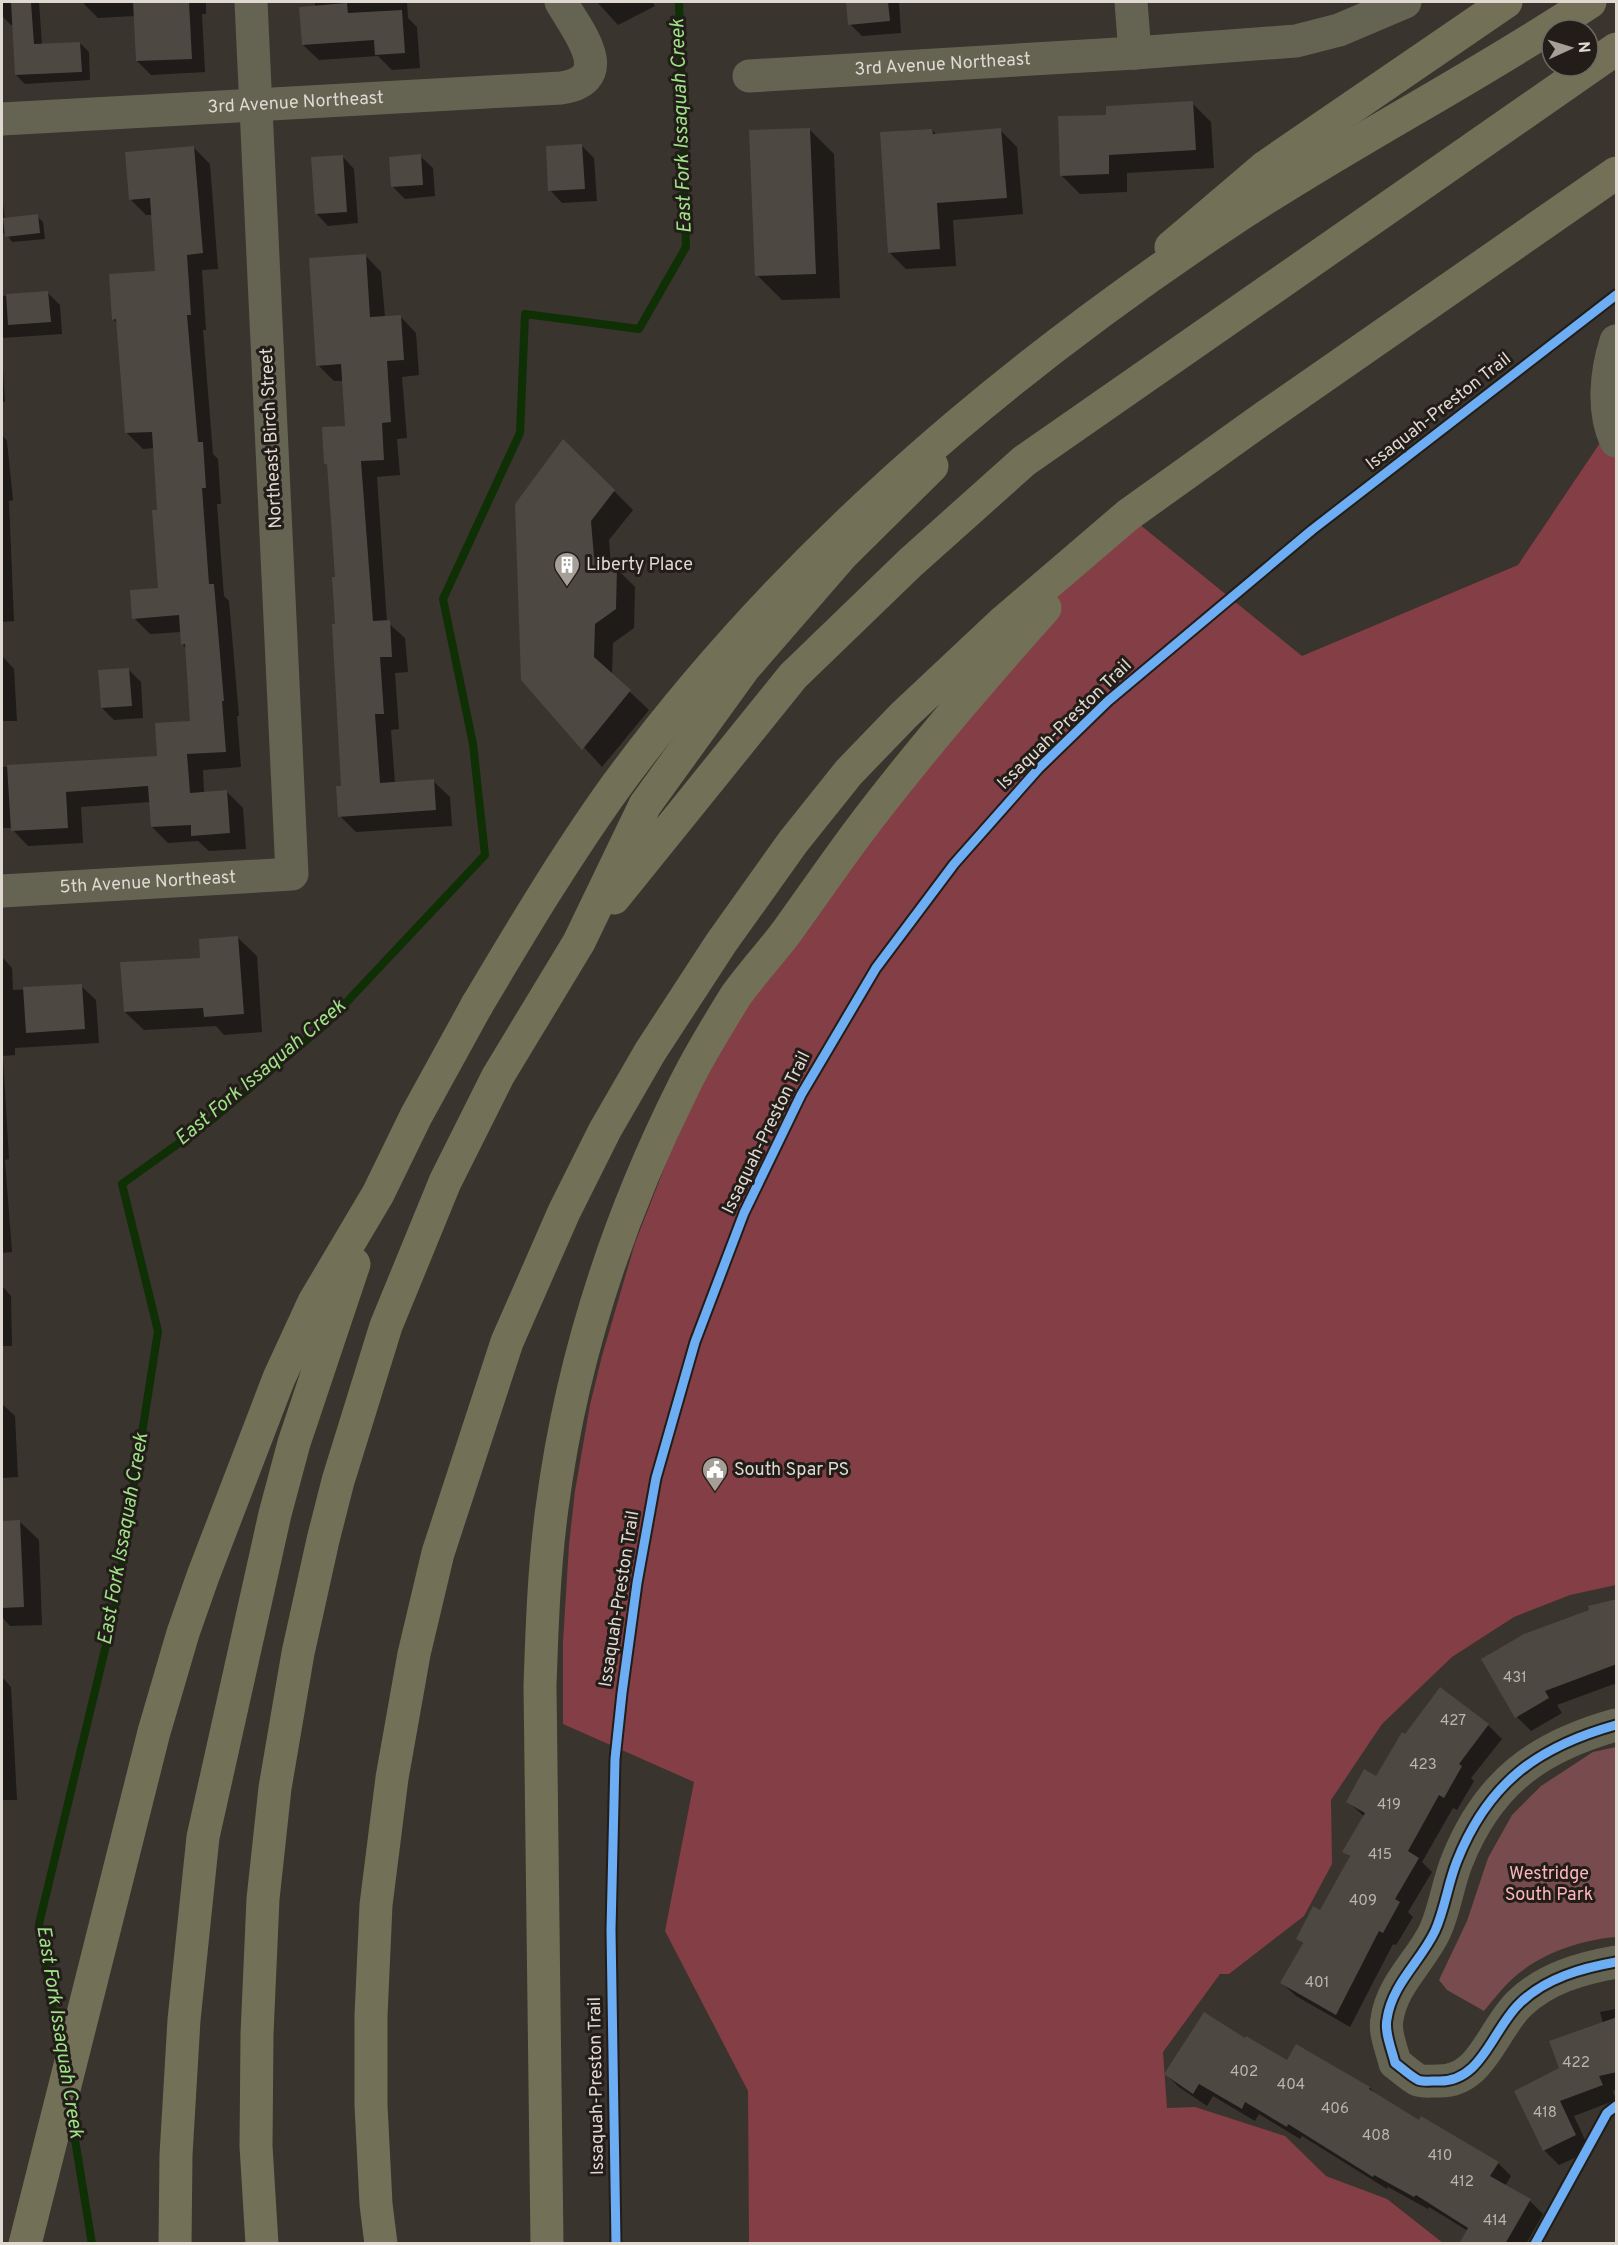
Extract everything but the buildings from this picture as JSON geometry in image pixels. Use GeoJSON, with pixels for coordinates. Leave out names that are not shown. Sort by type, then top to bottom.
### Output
{"type":"FeatureCollection","features":[{"type":"Feature","properties":{"kind":"highway"},"geometry":{"type":"LineString","coordinates":[[262,2244],[256,2135],[257,2034],[263,1899],[275,1788],[296,1664],[338,1480],[386,1326],[445,1182],[498,1076],[579,942],[645,805],[744,668],[843,554],[998,401],[1124,288],[1265,167],[1506,2]]}},
{"type":"Feature","properties":{"kind":"highway"},"geometry":{"type":"LineString","coordinates":[[25,2244],[154,1732],[183,1633],[279,1377],[314,1302],[378,1194],[416,1116],[477,1005],[529,918],[617,786],[716,663],[819,551],[891,482],[1010,381],[1168,263],[1281,189],[1590,2]]}},
{"type":"Feature","properties":{"kind":"highway"},"geometry":{"type":"LineString","coordinates":[[579,942],[793,676],[910,562],[1024,461],[1617,49]]}},
{"type":"Feature","properties":{"kind":"highway"},"geometry":{"type":"LineString","coordinates":[[381,2244],[376,2204],[371,2105],[371,2016],[376,1905],[392,1778],[414,1654],[438,1553],[507,1342],[559,1222],[605,1130],[650,1052],[728,934],[793,842],[849,772],[904,715],[1003,622],[1128,515],[1265,417],[1617,174]]}},
{"type":"Feature","properties":{"kind":"highway"},"geometry":{"type":"LineString","coordinates":[[548,2244],[540,1686],[548,1541],[564,1433],[583,1346],[597,1300],[640,1184],[683,1087],[736,997],[858,833],[982,680],[1128,515]]}},
{"type":"Feature","properties":{"kind":"highway"},"geometry":{"type":"LineString","coordinates":[[568,2244],[563,1675],[565,1593],[575,1491],[590,1405],[634,1243],[671,1151],[696,1097],[786,932]]}},
{"type":"Feature","properties":{"kind":"highway"},"geometry":{"type":"LineString","coordinates":[[175,2244],[176,2155],[184,2020],[203,1837],[248,1630],[294,1443],[378,1194]]}},
{"type":"Feature","properties":{"kind":"street","name":"Northeast Birch Street"},"geometry":{"type":"LineString","coordinates":[[251,2],[292,874]]}},
{"type":"Feature","properties":{"kind":"street","name":"3rd Avenue Northeast"},"geometry":{"type":"LineString","coordinates":[[2,119],[561,88],[578,85],[587,77],[592,63],[588,49],[561,2]]}},
{"type":"Feature","properties":{"kind":"street"},"geometry":{"type":"LineString","coordinates":[[1131,2],[1135,53]]}},
{"type":"Feature","properties":{"kind":"street","name":"3rd Avenue Northeast"},"geometry":{"type":"LineString","coordinates":[[749,76],[1296,41],[1339,30],[1404,2]]}},
{"type":"Feature","properties":{"kind":"street"},"geometry":{"type":"LineString","coordinates":[[1613,435],[1607,406],[1609,372],[1617,341]]}},
{"type":"Feature","properties":{"kind":"street","name":"5th Avenue Northeast"},"geometry":{"type":"LineString","coordinates":[[2,891],[292,874]]}},
{"type":"Feature","properties":{"kind":"street"},"geometry":{"type":"LineString","coordinates":[[1617,1725],[1582,1734],[1526,1764],[1502,1786],[1476,1821],[1456,1861],[1435,1931],[1398,1989],[1386,2020],[1395,2063],[1419,2080],[1447,2082],[1477,2066],[1502,2024],[1520,2003],[1543,1986],[1571,1972],[1617,1962]]}},
{"type":"Feature","properties":{"kind":"green space","name":"Westridge South Park"},"geometry":{"type":"Polygon","coordinates":[[[1616,1747],[1616,1937],[1573,1945],[1532,1964],[1509,1982],[1484,2011],[1447,1990],[1439,1980],[1467,1921],[1488,1858],[1512,1815],[1541,1786],[1593,1752],[1616,1747]]]}},
{"type":"Feature","properties":{"kind":"shaded area"},"geometry":{"type":"Polygon","coordinates":[[[1610,428],[1616,441],[1616,1585],[1570,1595],[1514,1617],[1452,1657],[1382,1724],[1331,1800],[1332,1864],[1304,1916],[1229,1974],[1220,1974],[1163,2052],[1167,2108],[1195,2107],[1285,2136],[1326,2176],[1387,2199],[1443,2243],[749,2243],[748,2091],[665,1931],[694,1782],[563,1724],[563,1642],[569,1545],[575,1491],[590,1405],[635,1243],[671,1151],[696,1097],[786,932],[982,679],[1128,515],[1302,656],[1518,565],[1610,428]]]}},
{"type":"Feature","properties":{"kind":"waterway","name":"East Fork Issaquah Creek"},"geometry":{"type":"LineString","coordinates":[[60,2053],[39,1924],[114,1612],[158,1331],[122,1184],[214,1118],[327,1023],[485,855],[473,744],[443,599],[520,433],[525,314],[639,329],[686,247],[679,2]]}},
{"type":"Feature","properties":{"kind":"waterway","name":"East Fork Issaquah Creek"},"geometry":{"type":"LineString","coordinates":[[71,2115],[92,2244]]}},
{"type":"Feature","properties":{"kind":"cycle path","name":"Issaquah-Preston Trail"},"geometry":{"type":"LineString","coordinates":[[616,2244],[611,1930],[615,1759],[637,1583],[656,1478],[695,1342],[744,1213],[801,1095],[876,968],[954,864],[1039,768],[1108,701],[1312,530],[1616,295]]}},
{"type":"Feature","properties":{"kind":"cycle path"},"geometry":{"type":"LineString","coordinates":[[1616,1725],[1588,1734],[1539,1757],[1500,1789],[1484,1810],[1469,1834],[1457,1861],[1435,1931],[1401,1984],[1390,2006],[1387,2030],[1395,2063],[1418,2080],[1452,2080],[1465,2074],[1485,2053],[1510,2014],[1530,1994],[1565,1975],[1616,1962]]}},
{"type":"Feature","properties":{"kind":"cycle path"},"geometry":{"type":"LineString","coordinates":[[1535,2244],[1607,2113],[1616,2106]]}},
{"type":"Feature","properties":{"kind":"place","name":"Liberty Place"},"geometry":{"type":"Point","coordinates":[567,588]}},
{"type":"Feature","properties":{"kind":"place","name":"South Spar PS"},"geometry":{"type":"Point","coordinates":[715,1493]}}]}
